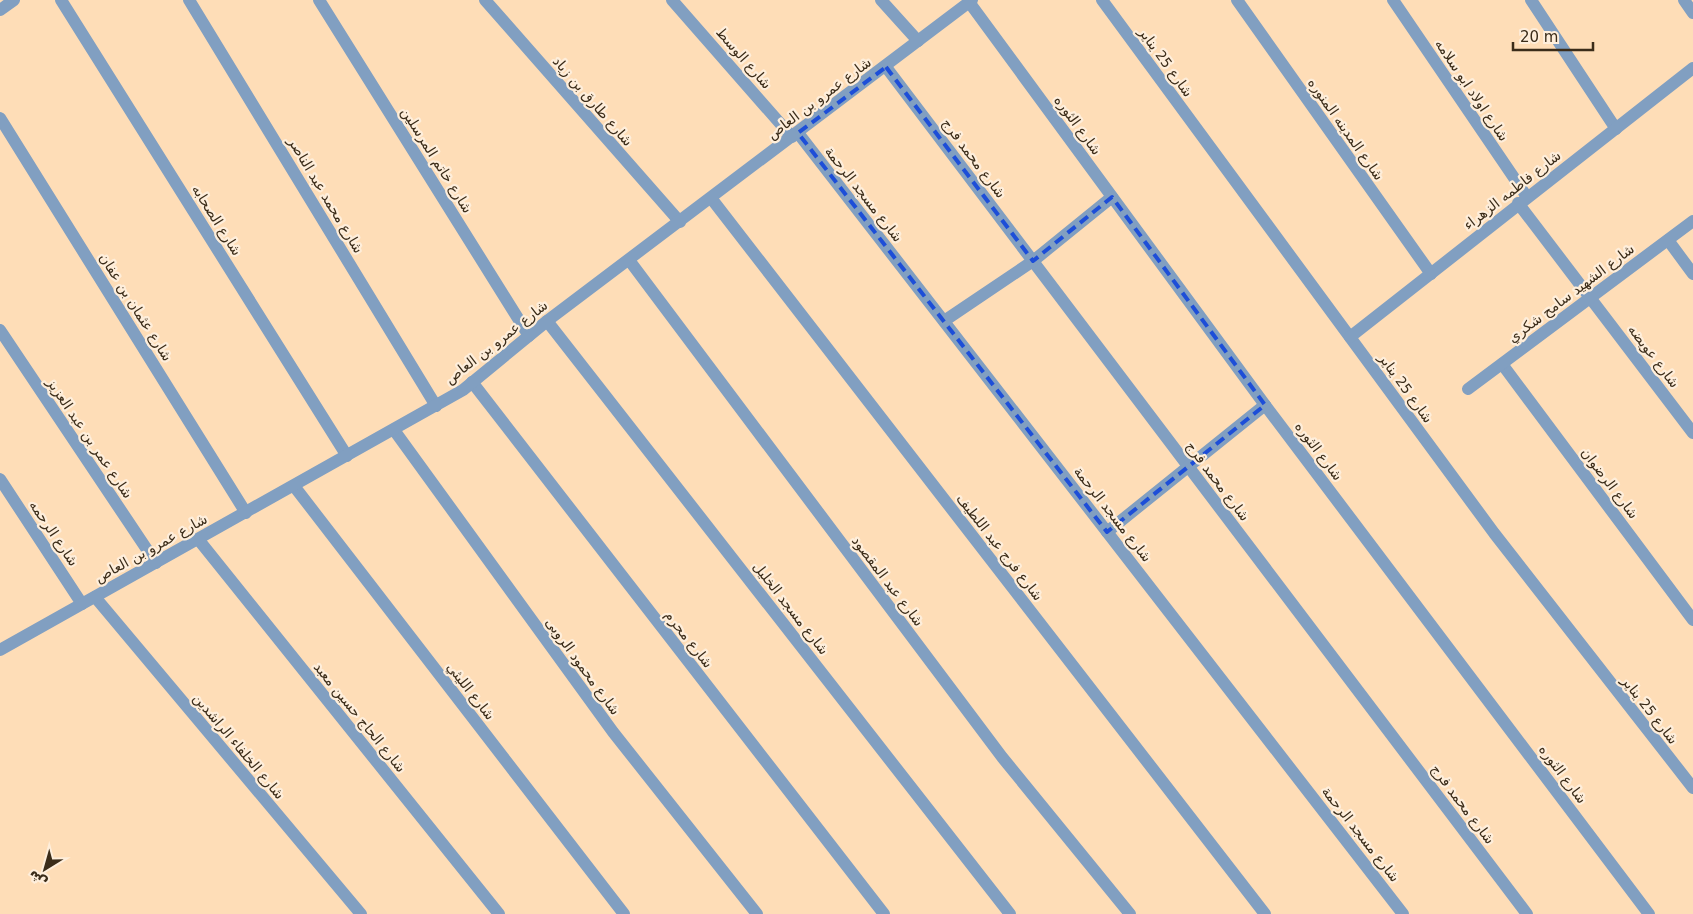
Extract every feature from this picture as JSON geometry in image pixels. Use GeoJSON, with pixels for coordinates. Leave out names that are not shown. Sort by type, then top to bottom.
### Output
{"type":"FeatureCollection","features":[{"type":"Feature","properties":{"kind":"street"},"geometry":{"type":"LineString","coordinates":[[0,10],[13,0]]}},
{"type":"Feature","properties":{"kind":"street","name":"شارع الصحابه"},"geometry":{"type":"LineString","coordinates":[[61,0],[347,456]]}},
{"type":"Feature","properties":{"kind":"street","name":"شارع محمد عبد الناصر"},"geometry":{"type":"LineString","coordinates":[[190,0],[436,406]]}},
{"type":"Feature","properties":{"kind":"street","name":"شارع خاتم المرسلين"},"geometry":{"type":"LineString","coordinates":[[319,0],[529,336]]}},
{"type":"Feature","properties":{"kind":"street","name":"شارع طارق بن زياد"},"geometry":{"type":"LineString","coordinates":[[485,0],[680,222]]}},
{"type":"Feature","properties":{"kind":"street","name":"شارع الوسط"},"geometry":{"type":"LineString","coordinates":[[672,0],[795,135]]}},
{"type":"Feature","properties":{"kind":"street"},"geometry":{"type":"LineString","coordinates":[[881,0],[918,42]]}},
{"type":"Feature","properties":{"kind":"street","name":"شارع 25 يناير"},"geometry":{"type":"LineString","coordinates":[[1102,0],[1494,533],[1693,788]]}},
{"type":"Feature","properties":{"kind":"street","name":"شارع المدينه المنوره"},"geometry":{"type":"LineString","coordinates":[[1237,0],[1431,274]]}},
{"type":"Feature","properties":{"kind":"street","name":"شارع اولاد ابو سلامه"},"geometry":{"type":"LineString","coordinates":[[1393,0],[1522,200],[1590,298]]}},
{"type":"Feature","properties":{"kind":"street"},"geometry":{"type":"LineString","coordinates":[[1530,0],[1616,129]]}},
{"type":"Feature","properties":{"kind":"street"},"geometry":{"type":"LineString","coordinates":[[1684,0],[1693,13]]}},
{"type":"Feature","properties":{"kind":"street","name":"شارع عمرو بن العاص"},"geometry":{"type":"LineString","coordinates":[[0,650],[394,430],[436,406],[472,382],[547,321],[971,1]]}},
{"type":"Feature","properties":{"kind":"street","name":"شارع الثوره"},"geometry":{"type":"LineString","coordinates":[[971,1],[1265,405],[1649,914]]}},
{"type":"Feature","properties":{"kind":"street","name":"شارع محمد فرج"},"geometry":{"type":"LineString","coordinates":[[886,67],[1527,914]]}},
{"type":"Feature","properties":{"kind":"street","name":"شارع فاطمه الزهراء"},"geometry":{"type":"LineString","coordinates":[[1350,337],[1522,200],[1693,68]]}},
{"type":"Feature","properties":{"kind":"street","name":"شارع عثمان بن عفان"},"geometry":{"type":"LineString","coordinates":[[0,118],[246,513]]}},
{"type":"Feature","properties":{"kind":"street","name":"شارع مسجد الرحمة"},"geometry":{"type":"LineString","coordinates":[[795,135],[944,321],[1403,914]]}},
{"type":"Feature","properties":{"kind":"street"},"geometry":{"type":"LineString","coordinates":[[944,321],[1033,261],[1112,197]]}},
{"type":"Feature","properties":{"kind":"street","name":"شارع فرج عبد اللطيف"},"geometry":{"type":"LineString","coordinates":[[711,198],[1265,914]]}},
{"type":"Feature","properties":{"kind":"street","name":"شارع الشهيد سامح شكري"},"geometry":{"type":"LineString","coordinates":[[1468,390],[1693,221]]}},
{"type":"Feature","properties":{"kind":"street"},"geometry":{"type":"LineString","coordinates":[[1668,240],[1693,274]]}},
{"type":"Feature","properties":{"kind":"street","name":"شارع عبد المقصود"},"geometry":{"type":"LineString","coordinates":[[629,260],[1002,757],[1130,914]]}},
{"type":"Feature","properties":{"kind":"street","name":"شارع عويضه"},"geometry":{"type":"LineString","coordinates":[[1590,298],[1693,433]]}},
{"type":"Feature","properties":{"kind":"street","name":"شارع مسجد الخليل"},"geometry":{"type":"LineString","coordinates":[[547,321],[1010,914]]}},
{"type":"Feature","properties":{"kind":"street","name":"شارع عمر بن عبد العزيز"},"geometry":{"type":"LineString","coordinates":[[0,330],[156,563]]}},
{"type":"Feature","properties":{"kind":"street","name":"شارع الرضوان"},"geometry":{"type":"LineString","coordinates":[[1502,364],[1693,620]]}},
{"type":"Feature","properties":{"kind":"street","name":"شارع محرم"},"geometry":{"type":"LineString","coordinates":[[472,382],[884,914]]}},
{"type":"Feature","properties":{"kind":"street"},"geometry":{"type":"LineString","coordinates":[[1107,532],[1265,405]]}},
{"type":"Feature","properties":{"kind":"street","name":"شارع محمود الروبى"},"geometry":{"type":"LineString","coordinates":[[394,430],[613,732],[757,914]]}},
{"type":"Feature","properties":{"kind":"street","name":"شارع الرحمه"},"geometry":{"type":"LineString","coordinates":[[0,480],[82,604]]}},
{"type":"Feature","properties":{"kind":"street","name":"شارع الليثي"},"geometry":{"type":"LineString","coordinates":[[294,486],[624,914]]}},
{"type":"Feature","properties":{"kind":"street","name":"شارع الحاج حسين معبد"},"geometry":{"type":"LineString","coordinates":[[198,539],[499,914]]}},
{"type":"Feature","properties":{"kind":"street","name":"شارع الخلفاء الراشدين"},"geometry":{"type":"LineString","coordinates":[[95,597],[361,914]]}},
{"type":"Feature","properties":{"kind":"highlighted area"},"geometry":{"type":"Polygon","coordinates":[[[886,67],[1033,261],[1112,197],[1265,405],[1107,532],[798,133],[886,67]]]}}]}
